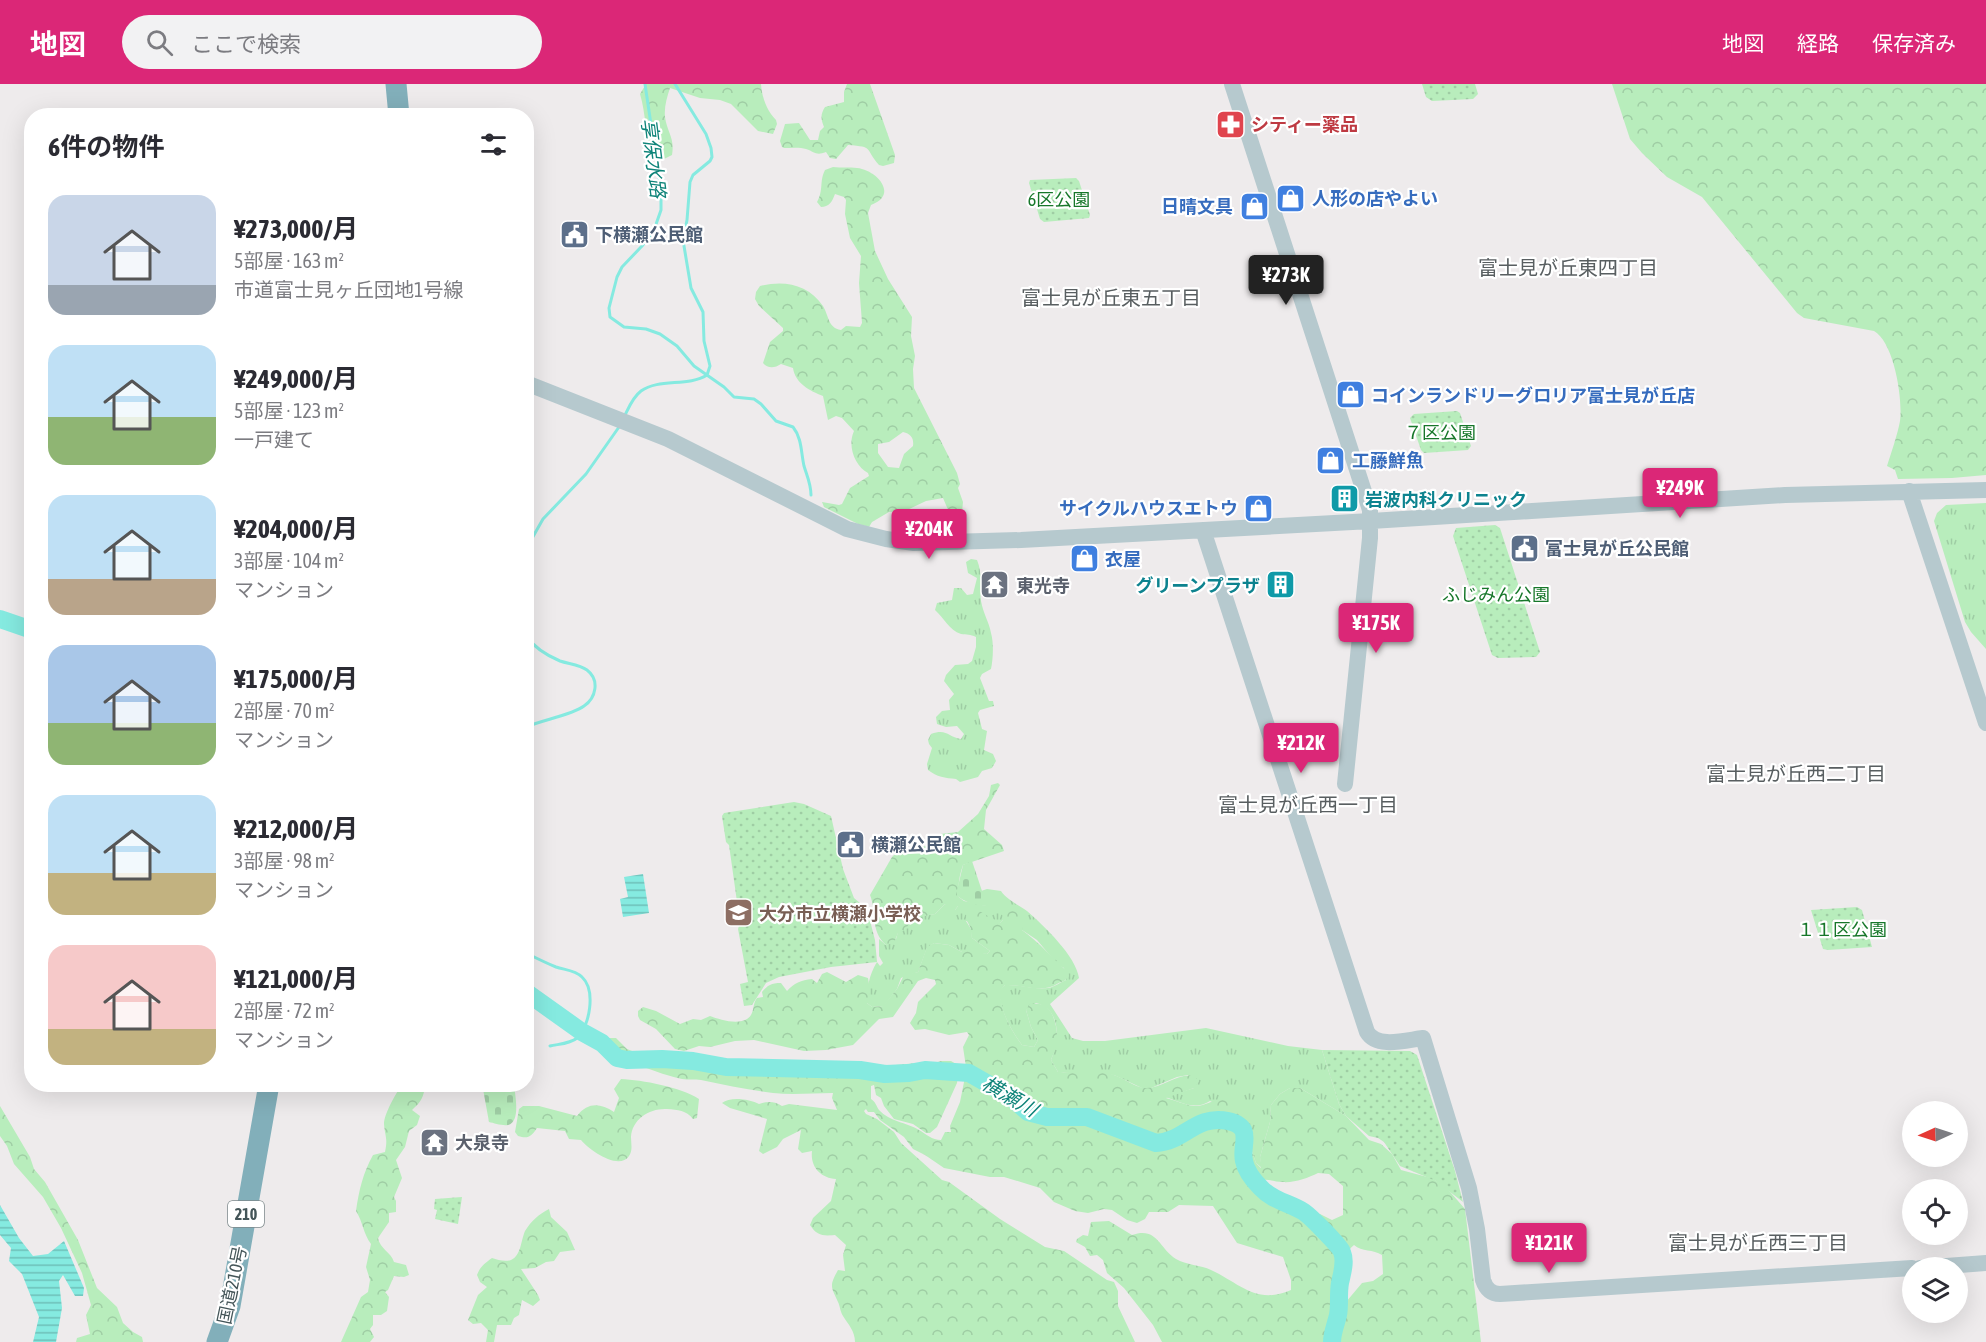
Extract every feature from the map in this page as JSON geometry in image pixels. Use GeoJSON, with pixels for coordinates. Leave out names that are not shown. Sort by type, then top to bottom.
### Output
{"type":"FeatureCollection","features":[{"type":"Feature","properties":{"kind":"highway"},"geometry":{"type":"LineString","coordinates":[[396,84],[398,108]]}},
{"type":"Feature","properties":{"kind":"highway","name":"国道210号"},"geometry":{"type":"LineString","coordinates":[[217,1342],[230,1306],[268,1092]]}},
{"type":"Feature","properties":{"kind":"street"},"geometry":{"type":"LineString","coordinates":[[1232,84],[1368,503],[1371,521],[1345,784]]}},
{"type":"Feature","properties":{"kind":"street"},"geometry":{"type":"LineString","coordinates":[[534,386],[668,439],[838,525],[886,539],[933,543],[1203,531],[1785,495],[1986,490]]}},
{"type":"Feature","properties":{"kind":"street"},"geometry":{"type":"LineString","coordinates":[[1909,491],[1986,723]]}},
{"type":"Feature","properties":{"kind":"street"},"geometry":{"type":"LineString","coordinates":[[1203,531],[1367,1032],[1373,1040],[1381,1042],[1423,1038],[1469,1188],[1487,1288],[1493,1293],[1500,1294],[1902,1269]]}},
{"type":"Feature","properties":{"kind":"street"},"geometry":{"type":"LineString","coordinates":[[1968,1264],[1986,1263]]}},
{"type":"Feature","properties":{"kind":"green space"},"geometry":{"type":"Polygon","coordinates":[[[646,84],[761,84],[766,104],[777,124],[773,134],[758,131],[731,104],[720,100],[700,98],[670,88],[665,113],[672,139],[672,155],[662,160],[651,154],[649,146],[640,94],[646,84]]]}},
{"type":"Feature","properties":{"kind":"green space"},"geometry":{"type":"Polygon","coordinates":[[[847,84],[870,84],[895,155],[894,163],[879,165],[868,149],[856,146],[848,145],[836,159],[830,158],[826,152],[818,154],[804,148],[782,147],[780,141],[785,124],[799,123],[810,140],[818,140],[820,131],[824,127],[823,110],[825,107],[844,102],[847,84]]]}},
{"type":"Feature","properties":{"kind":"green space"},"geometry":{"type":"Polygon","coordinates":[[[1422,84],[1475,84],[1478,94],[1473,99],[1432,101],[1426,97],[1422,84]]]}},
{"type":"Feature","properties":{"kind":"green space"},"geometry":{"type":"Polygon","coordinates":[[[1612,84],[1986,84],[1986,475],[1898,479],[1895,470],[1887,466],[1900,421],[1900,399],[1896,372],[1881,337],[1874,331],[1804,318],[1797,313],[1702,197],[1667,177],[1630,139],[1612,84]]]}},
{"type":"Feature","properties":{"kind":"green space"},"geometry":{"type":"Polygon","coordinates":[[[833,167],[864,170],[872,173],[882,184],[883,195],[879,201],[871,205],[868,213],[875,251],[888,279],[912,317],[911,336],[915,356],[914,388],[957,473],[960,484],[958,488],[963,502],[962,512],[949,512],[943,498],[926,501],[905,511],[889,512],[872,522],[869,527],[824,507],[822,502],[842,504],[850,488],[869,476],[859,466],[852,449],[854,431],[842,418],[836,416],[828,420],[823,396],[808,389],[800,382],[793,368],[781,364],[769,367],[763,363],[770,342],[783,331],[783,328],[759,306],[755,299],[760,286],[787,284],[803,288],[823,306],[831,324],[837,329],[841,330],[846,326],[860,327],[862,323],[859,283],[861,256],[850,238],[845,214],[846,200],[835,194],[826,206],[821,207],[817,202],[825,170],[833,167]],[[903,432],[889,442],[878,444],[878,453],[888,467],[899,468],[904,454],[913,446],[910,435],[903,432]]]}},
{"type":"Feature","properties":{"kind":"green space","name":"6区公園"},"geometry":{"type":"Polygon","coordinates":[[[1076,178],[1079,181],[1089,218],[1044,222],[1040,219],[1030,180],[1076,178]]]}},
{"type":"Feature","properties":{"kind":"green space","name":"７区公園"},"geometry":{"type":"Polygon","coordinates":[[[1457,411],[1460,413],[1471,446],[1468,450],[1424,453],[1410,418],[1414,414],[1457,411]]]}},
{"type":"Feature","properties":{"kind":"green space"},"geometry":{"type":"Polygon","coordinates":[[[1986,503],[1986,649],[1965,622],[1934,521],[1937,513],[1946,505],[1986,503]]]}},
{"type":"Feature","properties":{"kind":"green space","name":"ふじみん公園"},"geometry":{"type":"Polygon","coordinates":[[[1495,525],[1500,528],[1540,652],[1536,657],[1498,658],[1492,655],[1453,536],[1456,528],[1495,525]]]}},
{"type":"Feature","properties":{"kind":"green space"},"geometry":{"type":"Polygon","coordinates":[[[971,559],[977,560],[979,565],[981,601],[993,646],[991,669],[982,674],[980,678],[989,701],[993,701],[994,706],[980,710],[978,713],[982,729],[987,731],[984,750],[993,754],[996,761],[992,768],[982,771],[978,777],[960,782],[956,779],[938,776],[928,770],[927,764],[932,748],[928,740],[931,734],[936,732],[944,732],[961,739],[964,734],[957,726],[946,727],[937,724],[936,717],[942,711],[950,710],[949,700],[954,694],[944,681],[946,675],[955,665],[968,664],[972,661],[976,637],[957,632],[935,610],[937,603],[952,600],[954,588],[961,588],[967,595],[973,594],[977,578],[968,573],[966,562],[971,559]]]}},
{"type":"Feature","properties":{"kind":"green space"},"geometry":{"type":"Polygon","coordinates":[[[998,783],[1000,785],[986,810],[984,829],[1002,845],[1004,851],[963,865],[959,881],[958,906],[955,910],[948,910],[945,904],[935,914],[910,919],[907,928],[898,933],[894,943],[886,945],[876,928],[870,895],[892,857],[897,852],[926,846],[940,834],[958,832],[978,814],[989,796],[991,785],[998,783]]]}},
{"type":"Feature","properties":{"kind":"green space"},"geometry":{"type":"Polygon","coordinates":[[[794,802],[831,816],[843,869],[854,898],[867,909],[875,940],[877,962],[831,967],[779,977],[766,983],[752,1005],[744,1006],[740,984],[748,982],[738,929],[740,923],[729,845],[726,842],[722,816],[724,813],[794,802]]]}},
{"type":"Feature","properties":{"kind":"green space"},"geometry":{"type":"Polygon","coordinates":[[[972,861],[987,906],[970,903],[956,895],[963,865],[972,861]]]}},
{"type":"Feature","properties":{"kind":"green space"},"geometry":{"type":"Polygon","coordinates":[[[987,889],[1001,891],[1027,911],[1058,942],[1072,960],[1079,978],[1050,1004],[1072,1038],[1083,1041],[1105,1041],[1206,1028],[1288,1046],[1322,1050],[1339,1104],[1346,1116],[1300,1088],[1290,1088],[1280,1094],[1271,1105],[1270,1122],[1260,1157],[1262,1168],[1256,1163],[1247,1137],[1233,1121],[1239,1114],[1210,1101],[1193,1105],[1165,1097],[1194,1088],[1188,1075],[1151,1088],[1142,1088],[1114,1075],[1058,1072],[1051,1060],[1057,1035],[1050,1012],[1036,1003],[1026,1010],[1038,1040],[1034,1047],[1022,1045],[1006,1019],[999,990],[1005,985],[1051,987],[1066,980],[1064,968],[1058,965],[1037,940],[1022,930],[1022,926],[1003,920],[1000,923],[966,921],[971,929],[972,938],[990,951],[987,954],[962,952],[949,945],[934,943],[927,948],[918,972],[901,978],[897,989],[884,1006],[872,1007],[867,1003],[872,972],[877,962],[880,966],[883,963],[879,956],[879,939],[886,945],[896,939],[898,932],[910,918],[935,914],[945,904],[955,910],[958,906],[956,895],[964,901],[986,906],[981,891],[987,889]]]}},
{"type":"Feature","properties":{"kind":"green space","name":"１１区公園"},"geometry":{"type":"Polygon","coordinates":[[[1857,907],[1862,910],[1872,947],[1823,949],[1811,910],[1857,907]]]}},
{"type":"Feature","properties":{"kind":"green space"},"geometry":{"type":"Polygon","coordinates":[[[974,908],[1000,923],[1003,920],[1002,912],[1015,909],[1026,917],[1022,930],[1068,972],[1069,976],[1066,979],[1051,987],[1005,985],[1000,990],[1006,1019],[1022,1045],[1034,1047],[1038,1040],[1026,1010],[1029,1005],[1043,1005],[1052,1014],[1057,1042],[1051,1060],[1058,1072],[1107,1073],[1145,1088],[1181,1077],[1194,1076],[1199,1081],[1194,1088],[1166,1098],[1194,1106],[1224,1099],[1230,1100],[1239,1114],[1234,1121],[1247,1137],[1256,1163],[1261,1168],[1260,1157],[1270,1122],[1271,1105],[1280,1094],[1290,1088],[1300,1088],[1346,1116],[1369,1140],[1381,1144],[1392,1154],[1401,1170],[1431,1178],[1445,1186],[1465,1209],[1481,1342],[1162,1342],[1153,1325],[1124,1288],[1107,1273],[1103,1260],[1097,1255],[1090,1256],[1085,1247],[1076,1242],[1083,1235],[1088,1236],[1091,1222],[1109,1221],[1132,1235],[1147,1233],[1176,1259],[1211,1270],[1258,1294],[1279,1294],[1291,1290],[1291,1280],[1283,1257],[1237,1243],[1213,1206],[1179,1205],[1168,1212],[1149,1212],[1145,1219],[1137,1223],[1127,1220],[1112,1210],[1104,1209],[1088,1213],[1075,1211],[1054,1202],[1040,1188],[1004,1177],[990,1177],[944,1168],[913,1149],[904,1137],[880,1120],[874,1112],[868,1112],[866,1109],[864,1111],[866,1114],[894,1132],[901,1143],[942,1180],[949,1182],[1000,1219],[1045,1247],[1064,1251],[1107,1280],[1114,1282],[1118,1291],[1118,1306],[1135,1342],[855,1342],[853,1331],[842,1314],[832,1286],[838,1270],[845,1271],[843,1255],[846,1245],[835,1235],[818,1233],[810,1225],[813,1218],[831,1201],[836,1179],[818,1171],[813,1162],[812,1151],[802,1153],[798,1149],[801,1130],[783,1139],[777,1147],[763,1154],[759,1151],[767,1119],[730,1108],[722,1103],[740,1099],[759,1104],[771,1102],[782,1106],[789,1104],[837,1110],[832,1098],[833,1093],[773,1093],[701,1080],[682,1079],[651,1070],[629,1060],[610,1049],[604,1042],[606,1038],[616,1038],[627,1049],[650,1058],[683,1060],[730,1069],[750,1068],[776,1072],[809,1072],[844,1065],[884,1066],[917,1063],[928,1065],[951,1061],[956,1064],[959,1071],[957,1083],[937,1127],[930,1133],[926,1133],[913,1124],[894,1119],[881,1098],[876,1095],[874,1085],[871,1086],[871,1099],[883,1114],[893,1119],[914,1127],[932,1138],[941,1140],[945,1132],[951,1132],[950,1126],[960,1102],[966,1067],[963,1047],[969,1035],[967,1032],[949,1035],[925,1029],[915,1030],[910,1023],[916,1013],[918,1002],[936,984],[935,980],[926,978],[918,981],[893,1017],[879,1019],[853,1045],[826,1050],[804,1051],[754,1040],[735,1041],[710,1047],[699,1046],[684,1051],[675,1049],[656,1029],[640,1020],[638,1011],[643,1007],[656,1011],[680,1024],[710,1016],[732,1022],[743,1021],[751,1015],[757,998],[763,997],[762,992],[770,985],[781,983],[787,991],[804,980],[812,979],[817,983],[822,974],[827,972],[846,982],[858,975],[868,978],[870,990],[867,1003],[872,1007],[883,1006],[897,989],[904,975],[918,972],[927,947],[934,943],[949,945],[962,952],[969,950],[987,954],[990,951],[972,938],[966,919],[968,910],[974,908]],[[1318,1173],[1292,1182],[1262,1180],[1299,1206],[1289,1210],[1301,1219],[1320,1214],[1332,1220],[1343,1215],[1343,1186],[1329,1174],[1318,1173]],[[1303,1220],[1320,1233],[1325,1243],[1336,1255],[1333,1295],[1346,1302],[1362,1283],[1373,1281],[1383,1274],[1382,1255],[1354,1245],[1343,1255],[1337,1249],[1336,1241],[1329,1232],[1303,1220]]]}},
{"type":"Feature","properties":{"kind":"green space"},"geometry":{"type":"Polygon","coordinates":[[[1322,1050],[1410,1051],[1417,1055],[1463,1202],[1436,1181],[1400,1166],[1384,1142],[1369,1136],[1346,1116],[1339,1104],[1322,1050]]]}},
{"type":"Feature","properties":{"kind":"green space"},"geometry":{"type":"Polygon","coordinates":[[[621,1079],[661,1085],[699,1099],[697,1118],[693,1119],[685,1112],[675,1110],[661,1109],[648,1113],[638,1120],[632,1131],[629,1156],[618,1161],[604,1157],[590,1149],[581,1140],[569,1139],[565,1131],[537,1128],[527,1137],[518,1136],[515,1132],[519,1109],[523,1106],[539,1106],[577,1116],[585,1108],[594,1105],[614,1112],[619,1098],[614,1089],[621,1079]]]}},
{"type":"Feature","properties":{"kind":"green space"},"geometry":{"type":"Polygon","coordinates":[[[398,1092],[424,1092],[422,1099],[412,1110],[420,1116],[417,1125],[409,1131],[405,1147],[396,1160],[402,1178],[394,1197],[396,1212],[389,1213],[389,1222],[378,1238],[394,1262],[406,1265],[409,1275],[394,1276],[385,1292],[389,1297],[387,1311],[381,1315],[373,1315],[373,1325],[370,1329],[374,1337],[370,1342],[341,1342],[361,1297],[368,1292],[370,1280],[366,1267],[371,1244],[356,1211],[360,1189],[373,1155],[385,1152],[384,1124],[398,1092]]]}},
{"type":"Feature","properties":{"kind":"green space"},"geometry":{"type":"Polygon","coordinates":[[[484,1092],[515,1092],[516,1113],[512,1123],[501,1125],[489,1122],[484,1092]]]}},
{"type":"Feature","properties":{"kind":"green space"},"geometry":{"type":"Polygon","coordinates":[[[0,1106],[30,1157],[34,1169],[45,1182],[78,1240],[97,1288],[117,1307],[123,1323],[142,1337],[143,1342],[76,1342],[77,1338],[90,1334],[86,1315],[91,1305],[82,1273],[61,1228],[43,1197],[14,1164],[0,1136],[0,1106]]]}},
{"type":"Feature","properties":{"kind":"green space"},"geometry":{"type":"Polygon","coordinates":[[[462,1197],[458,1224],[435,1219],[437,1210],[434,1209],[435,1199],[462,1197]]]}},
{"type":"Feature","properties":{"kind":"green space"},"geometry":{"type":"Polygon","coordinates":[[[549,1209],[551,1217],[567,1232],[575,1250],[560,1252],[554,1261],[546,1262],[535,1268],[521,1269],[540,1300],[533,1306],[522,1300],[519,1315],[514,1318],[511,1325],[497,1325],[494,1342],[486,1342],[488,1330],[481,1323],[473,1324],[468,1320],[478,1295],[487,1287],[480,1282],[478,1272],[492,1258],[506,1261],[514,1258],[519,1251],[527,1227],[549,1209]]]}},
{"type":"Feature","properties":{"kind":"water"},"geometry":{"type":"Polygon","coordinates":[[[643,874],[649,913],[623,917],[620,899],[628,897],[624,877],[643,874]]]}},
{"type":"Feature","properties":{"kind":"water"},"geometry":{"type":"Polygon","coordinates":[[[0,1205],[19,1238],[33,1256],[48,1254],[64,1241],[84,1288],[83,1296],[75,1296],[63,1275],[59,1281],[62,1308],[56,1342],[33,1342],[39,1317],[22,1274],[9,1261],[11,1248],[0,1235],[0,1205]]]}},
{"type":"Feature","properties":{"kind":"waterway","name":"享保水路"},"geometry":{"type":"LineString","coordinates":[[645,84],[661,192],[661,210],[654,230],[622,267],[617,277],[609,308],[610,317],[624,327],[646,329],[660,334],[677,346],[694,366],[734,397],[754,399],[776,421],[793,427],[800,441],[811,495]]}},
{"type":"Feature","properties":{"kind":"waterway","name":"享保水路"},"geometry":{"type":"LineString","coordinates":[[625,415],[633,399],[641,391],[656,385],[699,379],[707,375],[710,366],[704,341],[703,312],[691,288],[683,240],[690,182],[693,175],[710,161],[711,148],[706,134],[675,84]]}},
{"type":"Feature","properties":{"kind":"waterway","name":"享保水路"},"geometry":{"type":"LineString","coordinates":[[534,535],[543,519],[586,474],[619,427]]}},
{"type":"Feature","properties":{"kind":"waterway","name":"横瀬川"},"geometry":{"type":"LineString","coordinates":[[0,619],[24,627]]}},
{"type":"Feature","properties":{"kind":"waterway","name":"享保水路"},"geometry":{"type":"LineString","coordinates":[[534,644],[551,657],[587,670],[595,684],[594,694],[584,706],[534,724]]}},
{"type":"Feature","properties":{"kind":"waterway","name":"享保水路"},"geometry":{"type":"LineString","coordinates":[[534,957],[576,973],[582,977],[589,990],[590,1008],[582,1032],[571,1042],[550,1046]]}},
{"type":"Feature","properties":{"kind":"waterway","name":"横瀬川"},"geometry":{"type":"LineString","coordinates":[[534,998],[582,1032],[602,1043],[617,1058],[627,1060],[662,1059],[693,1061],[726,1067],[860,1070],[885,1074],[925,1070],[969,1073],[1011,1097],[1028,1112],[1047,1117],[1087,1117],[1156,1143],[1175,1138],[1207,1121],[1228,1121],[1236,1124],[1244,1132],[1244,1161],[1253,1179],[1271,1196],[1308,1215],[1342,1252],[1344,1264],[1339,1287],[1339,1311],[1332,1342]]}},
{"type":"Feature","properties":{"kind":"place","name":"シティー薬品"},"geometry":{"type":"Point","coordinates":[1230,124]}},
{"type":"Feature","properties":{"kind":"place","name":"人形の店やよい"},"geometry":{"type":"Point","coordinates":[1291,198]}},
{"type":"Feature","properties":{"kind":"place","name":"日晴文具"},"geometry":{"type":"Point","coordinates":[1254,206]}},
{"type":"Feature","properties":{"kind":"place","name":"下横瀬公民館"},"geometry":{"type":"Point","coordinates":[574,234]}},
{"type":"Feature","properties":{"kind":"place","name":"コインランドリーグロリア富士見が丘店"},"geometry":{"type":"Point","coordinates":[1350,395]}},
{"type":"Feature","properties":{"kind":"place","name":"工藤鮮魚"},"geometry":{"type":"Point","coordinates":[1331,460]}},
{"type":"Feature","properties":{"kind":"place","name":"岩波内科クリニック"},"geometry":{"type":"Point","coordinates":[1344,499]}},
{"type":"Feature","properties":{"kind":"place","name":"サイクルハウスエトウ"},"geometry":{"type":"Point","coordinates":[1259,508]}},
{"type":"Feature","properties":{"kind":"place","name":"富士見が丘公民館"},"geometry":{"type":"Point","coordinates":[1524,548]}},
{"type":"Feature","properties":{"kind":"place","name":"衣屋"},"geometry":{"type":"Point","coordinates":[1084,559]}},
{"type":"Feature","properties":{"kind":"place","name":"東光寺"},"geometry":{"type":"Point","coordinates":[995,585]}},
{"type":"Feature","properties":{"kind":"place","name":"グリーンプラザ"},"geometry":{"type":"Point","coordinates":[1281,585]}},
{"type":"Feature","properties":{"kind":"place","name":"横瀬公民館"},"geometry":{"type":"Point","coordinates":[850,844]}},
{"type":"Feature","properties":{"kind":"place","name":"大分市立横瀬小学校"},"geometry":{"type":"Point","coordinates":[738,913]}},
{"type":"Feature","properties":{"kind":"place","name":"大泉寺"},"geometry":{"type":"Point","coordinates":[434,1142]}},
{"type":"Feature","properties":{"kind":"district","name":"富士見が丘東四丁目"},"geometry":{"type":"Point","coordinates":[1568,267]}},
{"type":"Feature","properties":{"kind":"district","name":"富士見が丘東五丁目"},"geometry":{"type":"Point","coordinates":[1111,297]}},
{"type":"Feature","properties":{"kind":"district","name":"富士見が丘西二丁目"},"geometry":{"type":"Point","coordinates":[1796,773]}},
{"type":"Feature","properties":{"kind":"district","name":"富士見が丘西一丁目"},"geometry":{"type":"Point","coordinates":[1308,804]}},
{"type":"Feature","properties":{"kind":"district","name":"富士見が丘西三丁目"},"geometry":{"type":"Point","coordinates":[1758,1242]}}]}
